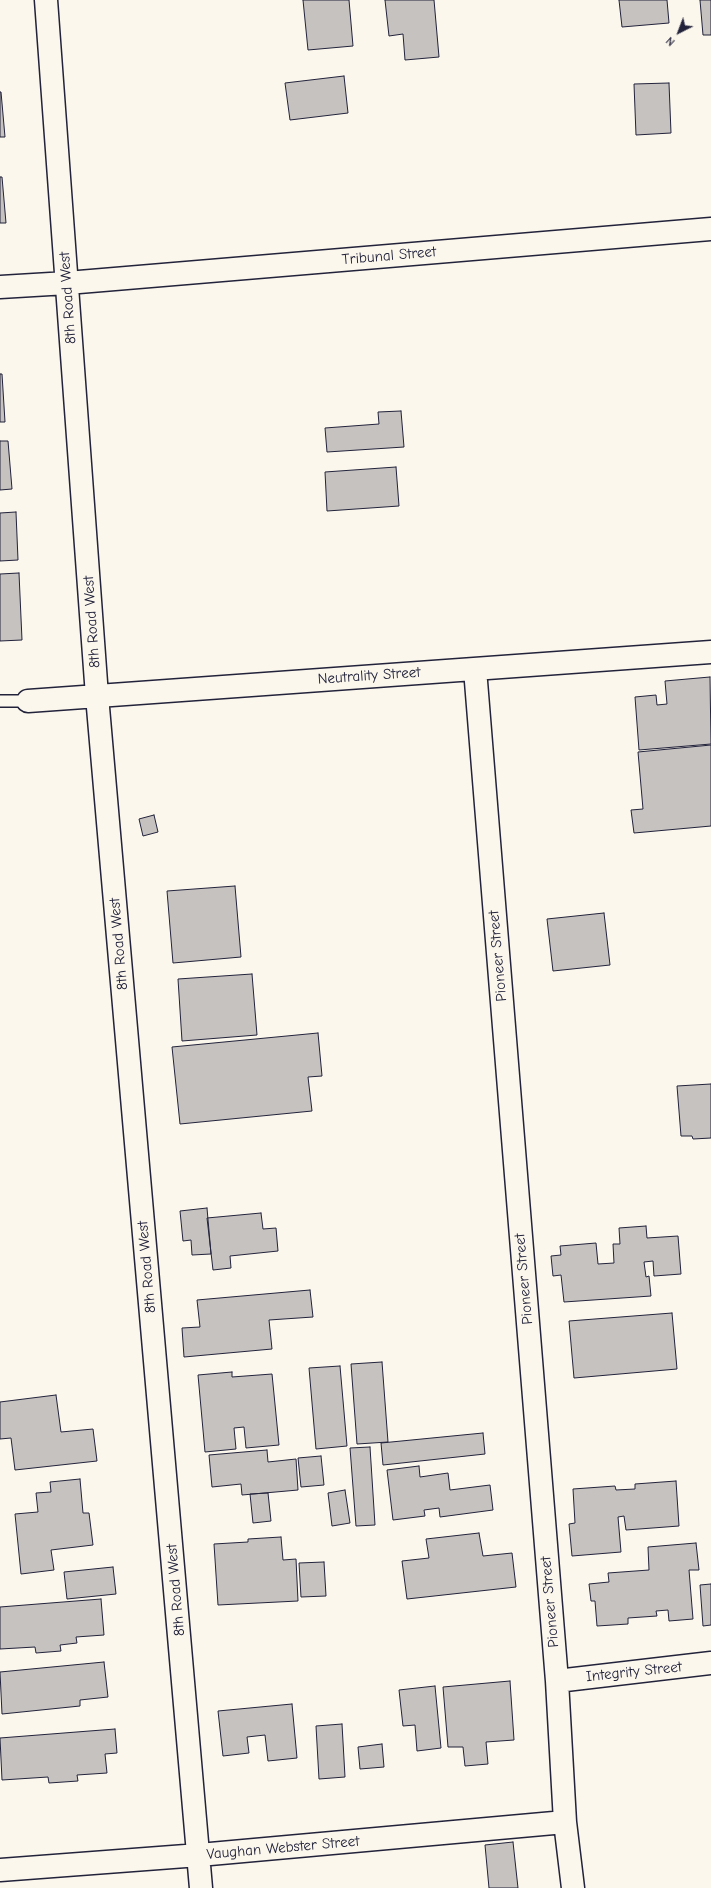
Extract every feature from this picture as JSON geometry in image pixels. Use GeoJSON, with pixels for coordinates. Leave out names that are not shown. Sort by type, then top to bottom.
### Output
{"type":"FeatureCollection","features":[{"type":"Feature","properties":{"kind":"street","name":"8th Road West"},"geometry":{"type":"LineString","coordinates":[[46,0],[97,696],[201,1888]]}},
{"type":"Feature","properties":{"kind":"street","name":"Tribunal Street"},"geometry":{"type":"LineString","coordinates":[[0,287],[67,283],[711,229]]}},
{"type":"Feature","properties":{"kind":"street","name":"Neutrality Street"},"geometry":{"type":"LineString","coordinates":[[28,701],[711,652]]}},
{"type":"Feature","properties":{"kind":"street","name":"Pioneer Street"},"geometry":{"type":"LineString","coordinates":[[475,669],[557,1681],[565,1822],[573,1888]]}},
{"type":"Feature","properties":{"kind":"street","name":"Integrity Street"},"geometry":{"type":"LineString","coordinates":[[557,1681],[711,1663]]}},
{"type":"Feature","properties":{"kind":"street","name":"Vaughan Webster Street"},"geometry":{"type":"LineString","coordinates":[[0,1870],[199,1855],[565,1822]]}},
{"type":"Feature","properties":{"kind":"lane"},"geometry":{"type":"LineString","coordinates":[[0,701],[28,701]]}},
{"type":"Feature","properties":{"kind":"building"},"geometry":{"type":"Polygon","coordinates":[[[303,0],[349,0],[353,46],[308,50],[303,0]]]}},
{"type":"Feature","properties":{"kind":"building"},"geometry":{"type":"Polygon","coordinates":[[[385,0],[434,0],[439,57],[405,60],[403,34],[389,36],[385,0]]]}},
{"type":"Feature","properties":{"kind":"building"},"geometry":{"type":"Polygon","coordinates":[[[619,0],[667,0],[669,23],[622,27],[619,0]]]}},
{"type":"Feature","properties":{"kind":"building"},"geometry":{"type":"Polygon","coordinates":[[[700,0],[711,0],[711,35],[703,35],[700,0]]]}},
{"type":"Feature","properties":{"kind":"building"},"geometry":{"type":"Polygon","coordinates":[[[344,76],[348,113],[290,120],[285,83],[344,76]]]}},
{"type":"Feature","properties":{"kind":"building"},"geometry":{"type":"Polygon","coordinates":[[[669,83],[671,133],[636,135],[634,84],[669,83]]]}},
{"type":"Feature","properties":{"kind":"building"},"geometry":{"type":"Polygon","coordinates":[[[1,92],[5,137],[0,137],[1,92]]]}},
{"type":"Feature","properties":{"kind":"building"},"geometry":{"type":"Polygon","coordinates":[[[0,177],[2,177],[6,223],[0,223],[0,177]]]}},
{"type":"Feature","properties":{"kind":"building"},"geometry":{"type":"Polygon","coordinates":[[[0,374],[2,374],[5,422],[0,422],[0,374]]]}},
{"type":"Feature","properties":{"kind":"building"},"geometry":{"type":"Polygon","coordinates":[[[401,411],[404,447],[327,452],[325,428],[379,424],[378,412],[401,411]]]}},
{"type":"Feature","properties":{"kind":"building"},"geometry":{"type":"Polygon","coordinates":[[[0,441],[8,441],[12,489],[0,490],[0,441]]]}},
{"type":"Feature","properties":{"kind":"building"},"geometry":{"type":"Polygon","coordinates":[[[396,467],[399,506],[327,511],[325,472],[396,467]]]}},
{"type":"Feature","properties":{"kind":"building"},"geometry":{"type":"Polygon","coordinates":[[[16,512],[18,560],[0,561],[0,513],[16,512]]]}},
{"type":"Feature","properties":{"kind":"building"},"geometry":{"type":"Polygon","coordinates":[[[19,573],[22,640],[0,641],[0,574],[19,573]]]}},
{"type":"Feature","properties":{"kind":"building"},"geometry":{"type":"Polygon","coordinates":[[[710,677],[711,744],[639,750],[635,697],[656,695],[657,705],[667,704],[665,681],[710,677]]]}},
{"type":"Feature","properties":{"kind":"building"},"geometry":{"type":"Polygon","coordinates":[[[711,745],[711,826],[634,833],[631,810],[643,809],[638,752],[711,745]]]}},
{"type":"Feature","properties":{"kind":"building"},"geometry":{"type":"Polygon","coordinates":[[[154,815],[158,832],[143,836],[139,819],[154,815]]]}},
{"type":"Feature","properties":{"kind":"building"},"geometry":{"type":"Polygon","coordinates":[[[235,886],[241,957],[173,963],[167,891],[235,886]]]}},
{"type":"Feature","properties":{"kind":"building"},"geometry":{"type":"Polygon","coordinates":[[[604,913],[610,965],[553,971],[547,919],[604,913]]]}},
{"type":"Feature","properties":{"kind":"building"},"geometry":{"type":"Polygon","coordinates":[[[252,974],[257,1035],[182,1041],[178,979],[252,974]]]}},
{"type":"Feature","properties":{"kind":"building"},"geometry":{"type":"Polygon","coordinates":[[[318,1033],[322,1076],[308,1077],[312,1111],[180,1124],[172,1047],[318,1033]]]}},
{"type":"Feature","properties":{"kind":"building"},"geometry":{"type":"Polygon","coordinates":[[[711,1084],[711,1138],[693,1139],[692,1136],[681,1136],[677,1086],[711,1084]]]}},
{"type":"Feature","properties":{"kind":"building"},"geometry":{"type":"Polygon","coordinates":[[[207,1208],[211,1254],[192,1255],[191,1240],[183,1241],[180,1211],[207,1208]]]}},
{"type":"Feature","properties":{"kind":"building"},"geometry":{"type":"Polygon","coordinates":[[[261,1213],[263,1229],[276,1228],[278,1251],[230,1256],[231,1268],[213,1270],[207,1218],[261,1213]]]}},
{"type":"Feature","properties":{"kind":"building"},"geometry":{"type":"Polygon","coordinates":[[[646,1226],[647,1238],[678,1236],[681,1274],[654,1276],[653,1261],[644,1262],[646,1277],[649,1276],[651,1296],[564,1302],[561,1275],[553,1276],[551,1256],[561,1255],[560,1246],[596,1243],[598,1264],[614,1263],[613,1244],[620,1244],[619,1228],[646,1226]]]}},
{"type":"Feature","properties":{"kind":"building"},"geometry":{"type":"Polygon","coordinates":[[[310,1290],[313,1317],[269,1320],[272,1349],[184,1357],[182,1328],[200,1327],[197,1300],[310,1290]]]}},
{"type":"Feature","properties":{"kind":"building"},"geometry":{"type":"Polygon","coordinates":[[[672,1313],[677,1369],[574,1378],[569,1321],[672,1313]]]}},
{"type":"Feature","properties":{"kind":"building"},"geometry":{"type":"Polygon","coordinates":[[[382,1362],[388,1442],[357,1444],[351,1364],[382,1362]]]}},
{"type":"Feature","properties":{"kind":"building"},"geometry":{"type":"Polygon","coordinates":[[[340,1366],[347,1446],[316,1449],[309,1368],[340,1366]]]}},
{"type":"Feature","properties":{"kind":"building"},"geometry":{"type":"Polygon","coordinates":[[[232,1372],[232,1377],[272,1374],[279,1445],[246,1448],[244,1427],[234,1428],[236,1449],[205,1452],[198,1375],[232,1372]]]}},
{"type":"Feature","properties":{"kind":"building"},"geometry":{"type":"Polygon","coordinates":[[[56,1395],[61,1432],[93,1429],[97,1461],[15,1470],[11,1438],[0,1439],[0,1402],[56,1395]]]}},
{"type":"Feature","properties":{"kind":"building"},"geometry":{"type":"Polygon","coordinates":[[[483,1433],[485,1454],[383,1465],[381,1443],[483,1433]]]}},
{"type":"Feature","properties":{"kind":"building"},"geometry":{"type":"Polygon","coordinates":[[[370,1447],[375,1525],[356,1526],[350,1448],[370,1447]]]}},
{"type":"Feature","properties":{"kind":"building"},"geometry":{"type":"Polygon","coordinates":[[[267,1450],[268,1462],[296,1459],[298,1490],[242,1495],[241,1484],[212,1487],[209,1455],[267,1450]]]}},
{"type":"Feature","properties":{"kind":"building"},"geometry":{"type":"Polygon","coordinates":[[[321,1456],[324,1485],[301,1487],[298,1458],[321,1456]]]}},
{"type":"Feature","properties":{"kind":"building"},"geometry":{"type":"Polygon","coordinates":[[[419,1466],[420,1477],[448,1473],[450,1490],[490,1485],[493,1510],[440,1517],[439,1508],[424,1510],[425,1516],[393,1520],[387,1470],[419,1466]]]}},
{"type":"Feature","properties":{"kind":"building"},"geometry":{"type":"Polygon","coordinates":[[[80,1479],[83,1513],[89,1513],[93,1545],[51,1550],[54,1570],[21,1574],[15,1514],[38,1512],[36,1493],[51,1492],[50,1482],[80,1479]]]}},
{"type":"Feature","properties":{"kind":"building"},"geometry":{"type":"Polygon","coordinates":[[[676,1481],[679,1526],[626,1530],[624,1516],[618,1517],[621,1552],[572,1556],[569,1524],[575,1523],[573,1489],[615,1486],[616,1490],[635,1489],[635,1484],[676,1481]]]}},
{"type":"Feature","properties":{"kind":"building"},"geometry":{"type":"Polygon","coordinates":[[[345,1490],[350,1523],[332,1526],[328,1493],[345,1490]]]}},
{"type":"Feature","properties":{"kind":"building"},"geometry":{"type":"Polygon","coordinates":[[[268,1493],[271,1521],[253,1523],[250,1494],[268,1493]]]}},
{"type":"Feature","properties":{"kind":"building"},"geometry":{"type":"Polygon","coordinates":[[[479,1533],[483,1556],[512,1553],[516,1587],[407,1599],[402,1561],[429,1558],[426,1539],[479,1533]]]}},
{"type":"Feature","properties":{"kind":"building"},"geometry":{"type":"Polygon","coordinates":[[[281,1537],[283,1560],[296,1559],[298,1601],[218,1605],[214,1544],[248,1542],[248,1539],[281,1537]]]}},
{"type":"Feature","properties":{"kind":"building"},"geometry":{"type":"Polygon","coordinates":[[[696,1543],[699,1570],[689,1570],[693,1619],[669,1621],[668,1610],[656,1611],[657,1616],[628,1618],[628,1624],[597,1626],[595,1601],[591,1601],[589,1584],[609,1582],[608,1573],[649,1570],[648,1547],[696,1543]]]}},
{"type":"Feature","properties":{"kind":"building"},"geometry":{"type":"Polygon","coordinates":[[[324,1562],[326,1596],[301,1597],[299,1563],[324,1562]]]}},
{"type":"Feature","properties":{"kind":"building"},"geometry":{"type":"Polygon","coordinates":[[[113,1567],[116,1594],[67,1599],[64,1572],[113,1567]]]}},
{"type":"Feature","properties":{"kind":"building"},"geometry":{"type":"Polygon","coordinates":[[[711,1584],[711,1625],[703,1626],[700,1585],[711,1584]]]}},
{"type":"Feature","properties":{"kind":"building"},"geometry":{"type":"Polygon","coordinates":[[[101,1599],[104,1635],[76,1637],[77,1643],[60,1645],[61,1651],[36,1653],[35,1647],[0,1649],[0,1607],[101,1599]]]}},
{"type":"Feature","properties":{"kind":"building"},"geometry":{"type":"Polygon","coordinates":[[[104,1662],[108,1697],[80,1700],[80,1706],[2,1714],[0,1672],[104,1662]]]}},
{"type":"Feature","properties":{"kind":"building"},"geometry":{"type":"Polygon","coordinates":[[[510,1681],[514,1740],[486,1742],[488,1764],[465,1766],[463,1747],[448,1747],[443,1687],[510,1681]]]}},
{"type":"Feature","properties":{"kind":"building"},"geometry":{"type":"Polygon","coordinates":[[[435,1686],[441,1748],[417,1751],[415,1725],[403,1726],[399,1690],[435,1686]]]}},
{"type":"Feature","properties":{"kind":"building"},"geometry":{"type":"Polygon","coordinates":[[[292,1704],[297,1758],[268,1761],[265,1735],[247,1737],[249,1753],[223,1756],[218,1711],[292,1704]]]}},
{"type":"Feature","properties":{"kind":"building"},"geometry":{"type":"Polygon","coordinates":[[[342,1724],[345,1777],[319,1779],[316,1726],[342,1724]]]}},
{"type":"Feature","properties":{"kind":"building"},"geometry":{"type":"Polygon","coordinates":[[[115,1729],[117,1753],[105,1754],[107,1773],[77,1775],[78,1781],[49,1783],[48,1777],[2,1780],[0,1738],[115,1729]]]}},
{"type":"Feature","properties":{"kind":"building"},"geometry":{"type":"Polygon","coordinates":[[[382,1744],[384,1767],[360,1769],[358,1747],[382,1744]]]}},
{"type":"Feature","properties":{"kind":"building"},"geometry":{"type":"Polygon","coordinates":[[[513,1842],[518,1888],[489,1888],[485,1845],[513,1842]]]}}]}
